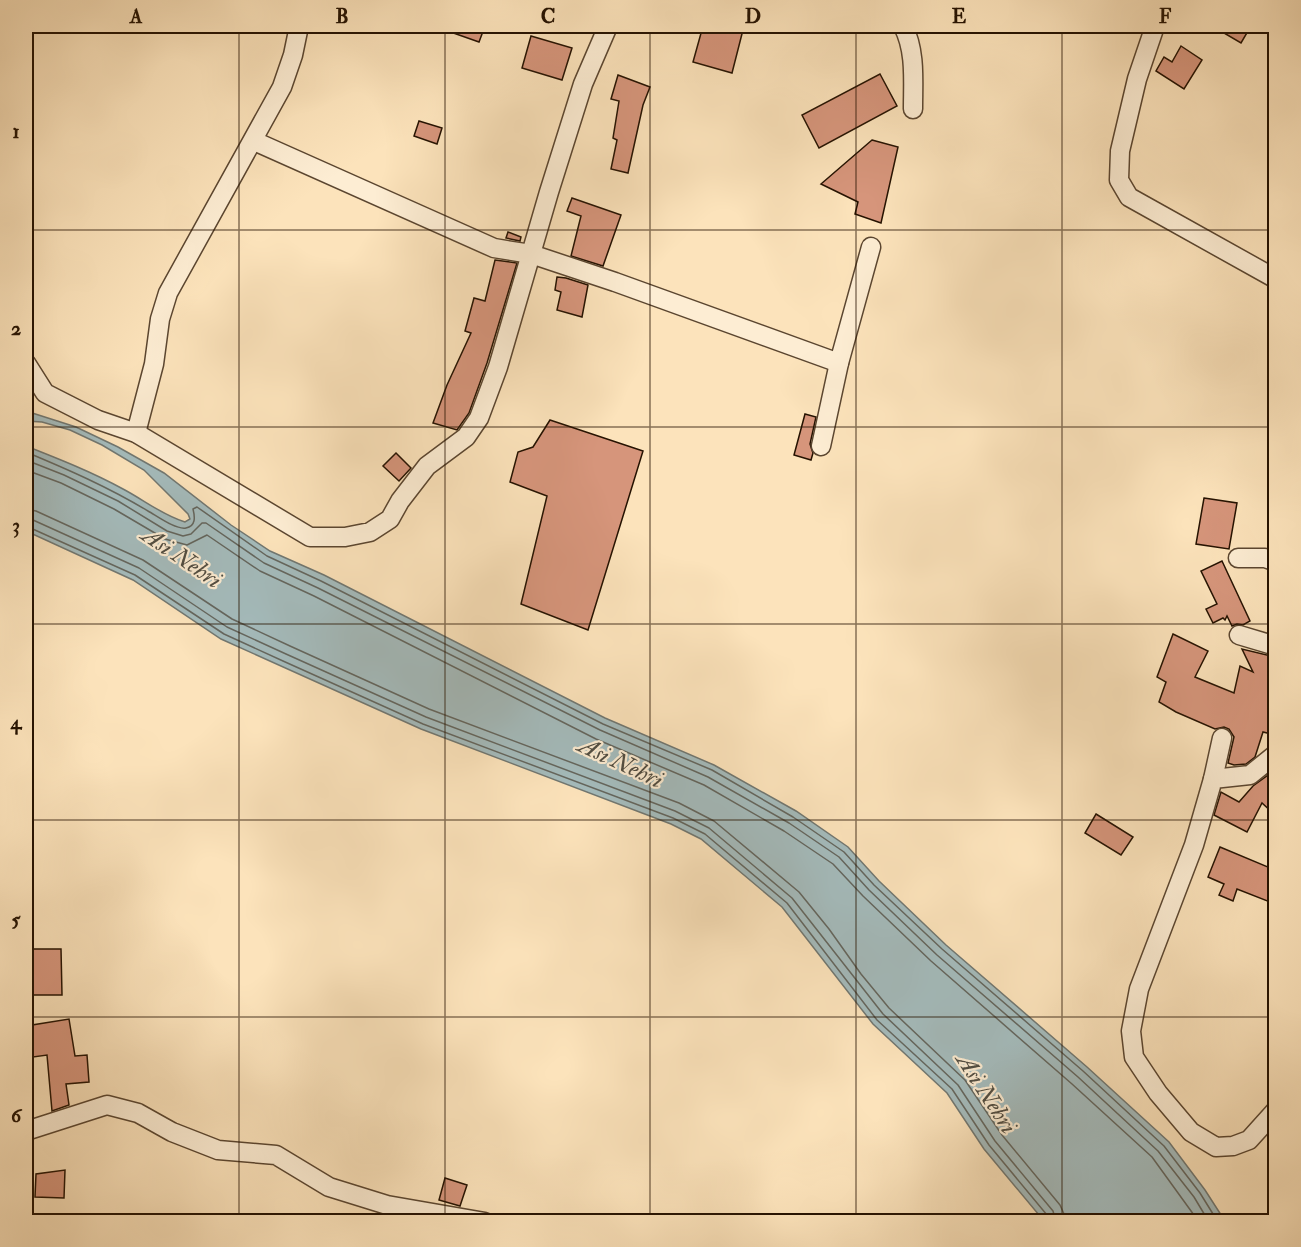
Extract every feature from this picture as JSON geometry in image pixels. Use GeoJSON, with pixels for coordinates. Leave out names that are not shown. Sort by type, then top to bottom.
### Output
{"type":"FeatureCollection","features":[{"type":"Feature","properties":{"kind":"street"},"geometry":{"type":"LineString","coordinates":[[136,433],[154,364],[160,319],[168,293],[282,87],[293,55],[299,26]]}},
{"type":"Feature","properties":{"kind":"street"},"geometry":{"type":"LineString","coordinates":[[26,363],[45,393],[98,420],[136,433],[310,537],[345,537],[370,532],[390,519],[400,501],[427,466],[466,437],[479,418],[498,367],[583,84],[608,26]]}},
{"type":"Feature","properties":{"kind":"street"},"geometry":{"type":"LineString","coordinates":[[903,26],[908,34],[913,62],[914,109]]}},
{"type":"Feature","properties":{"kind":"street"},"geometry":{"type":"LineString","coordinates":[[1155,26],[1137,79],[1120,151],[1119,180],[1129,197],[1275,279]]}},
{"type":"Feature","properties":{"kind":"street"},"geometry":{"type":"LineString","coordinates":[[254,141],[494,248],[531,254],[839,363]]}},
{"type":"Feature","properties":{"kind":"street"},"geometry":{"type":"LineString","coordinates":[[821,446],[839,363],[871,247]]}},
{"type":"Feature","properties":{"kind":"street"},"geometry":{"type":"LineString","coordinates":[[1238,558],[1265,558],[1275,562]]}},
{"type":"Feature","properties":{"kind":"street"},"geometry":{"type":"LineString","coordinates":[[1239,635],[1275,646]]}},
{"type":"Feature","properties":{"kind":"street"},"geometry":{"type":"LineString","coordinates":[[1222,738],[1194,845],[1139,989],[1131,1031],[1134,1057],[1158,1093],[1191,1132],[1216,1147],[1233,1146],[1249,1140],[1275,1110]]}},
{"type":"Feature","properties":{"kind":"street"},"geometry":{"type":"LineString","coordinates":[[1213,778],[1250,775],[1275,754]]}},
{"type":"Feature","properties":{"kind":"street"},"geometry":{"type":"LineString","coordinates":[[26,1131],[107,1105],[138,1113],[172,1132],[218,1150],[276,1155],[329,1187],[387,1205],[485,1221]]}},
{"type":"Feature","properties":{"kind":"water","name":"Asi Nehri"},"geometry":{"type":"Polygon","coordinates":[[[26,411],[76,427],[164,473],[231,525],[270,551],[324,575],[605,718],[714,765],[796,811],[848,847],[879,881],[946,945],[1087,1067],[1169,1142],[1225,1221],[1044,1221],[984,1149],[947,1093],[873,1024],[782,907],[701,839],[671,824],[421,729],[221,639],[133,580],[26,531],[26,446],[99,477],[177,519],[185,522],[190,519],[188,514],[144,470],[102,445],[70,430],[42,422],[26,421],[26,411]]]}},
{"type":"Feature","properties":{"kind":"building"},"geometry":{"type":"Polygon","coordinates":[[[439,26],[485,26],[479,42],[439,28],[439,26]]]}},
{"type":"Feature","properties":{"kind":"building"},"geometry":{"type":"Polygon","coordinates":[[[703,26],[744,26],[732,73],[693,62],[703,26]]]}},
{"type":"Feature","properties":{"kind":"building"},"geometry":{"type":"Polygon","coordinates":[[[1212,26],[1237,26],[1248,31],[1241,43],[1212,26]]]}},
{"type":"Feature","properties":{"kind":"building"},"geometry":{"type":"Polygon","coordinates":[[[531,36],[572,48],[562,80],[522,68],[531,36]]]}},
{"type":"Feature","properties":{"kind":"building"},"geometry":{"type":"Polygon","coordinates":[[[1181,46],[1202,60],[1184,89],[1156,71],[1164,57],[1172,62],[1181,46]]]}},
{"type":"Feature","properties":{"kind":"building"},"geometry":{"type":"Polygon","coordinates":[[[880,74],[897,106],[819,148],[802,115],[880,74]]]}},
{"type":"Feature","properties":{"kind":"building"},"geometry":{"type":"Polygon","coordinates":[[[618,75],[650,87],[643,105],[628,173],[611,169],[617,140],[613,138],[619,101],[611,99],[618,75]]]}},
{"type":"Feature","properties":{"kind":"building"},"geometry":{"type":"Polygon","coordinates":[[[419,121],[442,128],[437,144],[414,136],[419,121]]]}},
{"type":"Feature","properties":{"kind":"building"},"geometry":{"type":"Polygon","coordinates":[[[872,140],[898,147],[881,223],[855,214],[858,202],[821,184],[872,140]]]}},
{"type":"Feature","properties":{"kind":"building"},"geometry":{"type":"Polygon","coordinates":[[[572,198],[621,215],[603,266],[571,256],[581,216],[567,211],[572,198]]]}},
{"type":"Feature","properties":{"kind":"building"},"geometry":{"type":"Polygon","coordinates":[[[508,232],[521,237],[520,241],[506,238],[508,232]]]}},
{"type":"Feature","properties":{"kind":"building"},"geometry":{"type":"Polygon","coordinates":[[[495,260],[517,263],[487,363],[469,413],[457,430],[433,423],[447,385],[471,333],[465,331],[474,298],[485,301],[495,260]]]}},
{"type":"Feature","properties":{"kind":"building"},"geometry":{"type":"Polygon","coordinates":[[[557,277],[588,285],[582,317],[557,310],[561,292],[555,290],[557,277]]]}},
{"type":"Feature","properties":{"kind":"building"},"geometry":{"type":"Polygon","coordinates":[[[805,414],[816,417],[810,444],[813,453],[811,460],[794,455],[805,414]]]}},
{"type":"Feature","properties":{"kind":"building"},"geometry":{"type":"Polygon","coordinates":[[[550,420],[643,451],[588,630],[521,604],[547,496],[510,482],[518,452],[533,447],[550,420]]]}},
{"type":"Feature","properties":{"kind":"building"},"geometry":{"type":"Polygon","coordinates":[[[396,453],[411,468],[399,481],[383,466],[396,453]]]}},
{"type":"Feature","properties":{"kind":"building"},"geometry":{"type":"Polygon","coordinates":[[[1204,498],[1237,503],[1229,549],[1196,544],[1204,498]]]}},
{"type":"Feature","properties":{"kind":"building"},"geometry":{"type":"Polygon","coordinates":[[[1222,561],[1250,621],[1243,625],[1232,626],[1227,616],[1225,620],[1223,618],[1213,623],[1206,609],[1217,604],[1201,571],[1222,561]]]}},
{"type":"Feature","properties":{"kind":"building"},"geometry":{"type":"Polygon","coordinates":[[[1173,634],[1208,651],[1195,677],[1234,693],[1240,666],[1253,672],[1242,649],[1275,657],[1275,735],[1263,732],[1255,757],[1246,764],[1228,763],[1234,737],[1229,729],[1224,727],[1215,729],[1159,702],[1166,682],[1157,677],[1173,634]]]}},
{"type":"Feature","properties":{"kind":"building"},"geometry":{"type":"Polygon","coordinates":[[[1271,773],[1275,777],[1275,815],[1262,803],[1247,832],[1214,815],[1221,792],[1239,802],[1253,786],[1271,773]]]}},
{"type":"Feature","properties":{"kind":"building"},"geometry":{"type":"Polygon","coordinates":[[[1096,814],[1133,837],[1121,855],[1085,833],[1096,814]]]}},
{"type":"Feature","properties":{"kind":"building"},"geometry":{"type":"Polygon","coordinates":[[[1220,847],[1275,870],[1275,904],[1237,889],[1233,901],[1219,895],[1224,884],[1208,877],[1220,847]]]}},
{"type":"Feature","properties":{"kind":"building"},"geometry":{"type":"Polygon","coordinates":[[[61,949],[62,995],[26,995],[26,950],[61,949]]]}},
{"type":"Feature","properties":{"kind":"building"},"geometry":{"type":"Polygon","coordinates":[[[69,1019],[75,1056],[87,1055],[89,1082],[66,1084],[69,1105],[52,1111],[47,1055],[26,1058],[26,1026],[69,1019]]]}},
{"type":"Feature","properties":{"kind":"building"},"geometry":{"type":"Polygon","coordinates":[[[65,1170],[64,1198],[35,1197],[36,1174],[65,1170]]]}},
{"type":"Feature","properties":{"kind":"building"},"geometry":{"type":"Polygon","coordinates":[[[445,1178],[467,1185],[460,1206],[439,1200],[445,1178]]]}}]}
